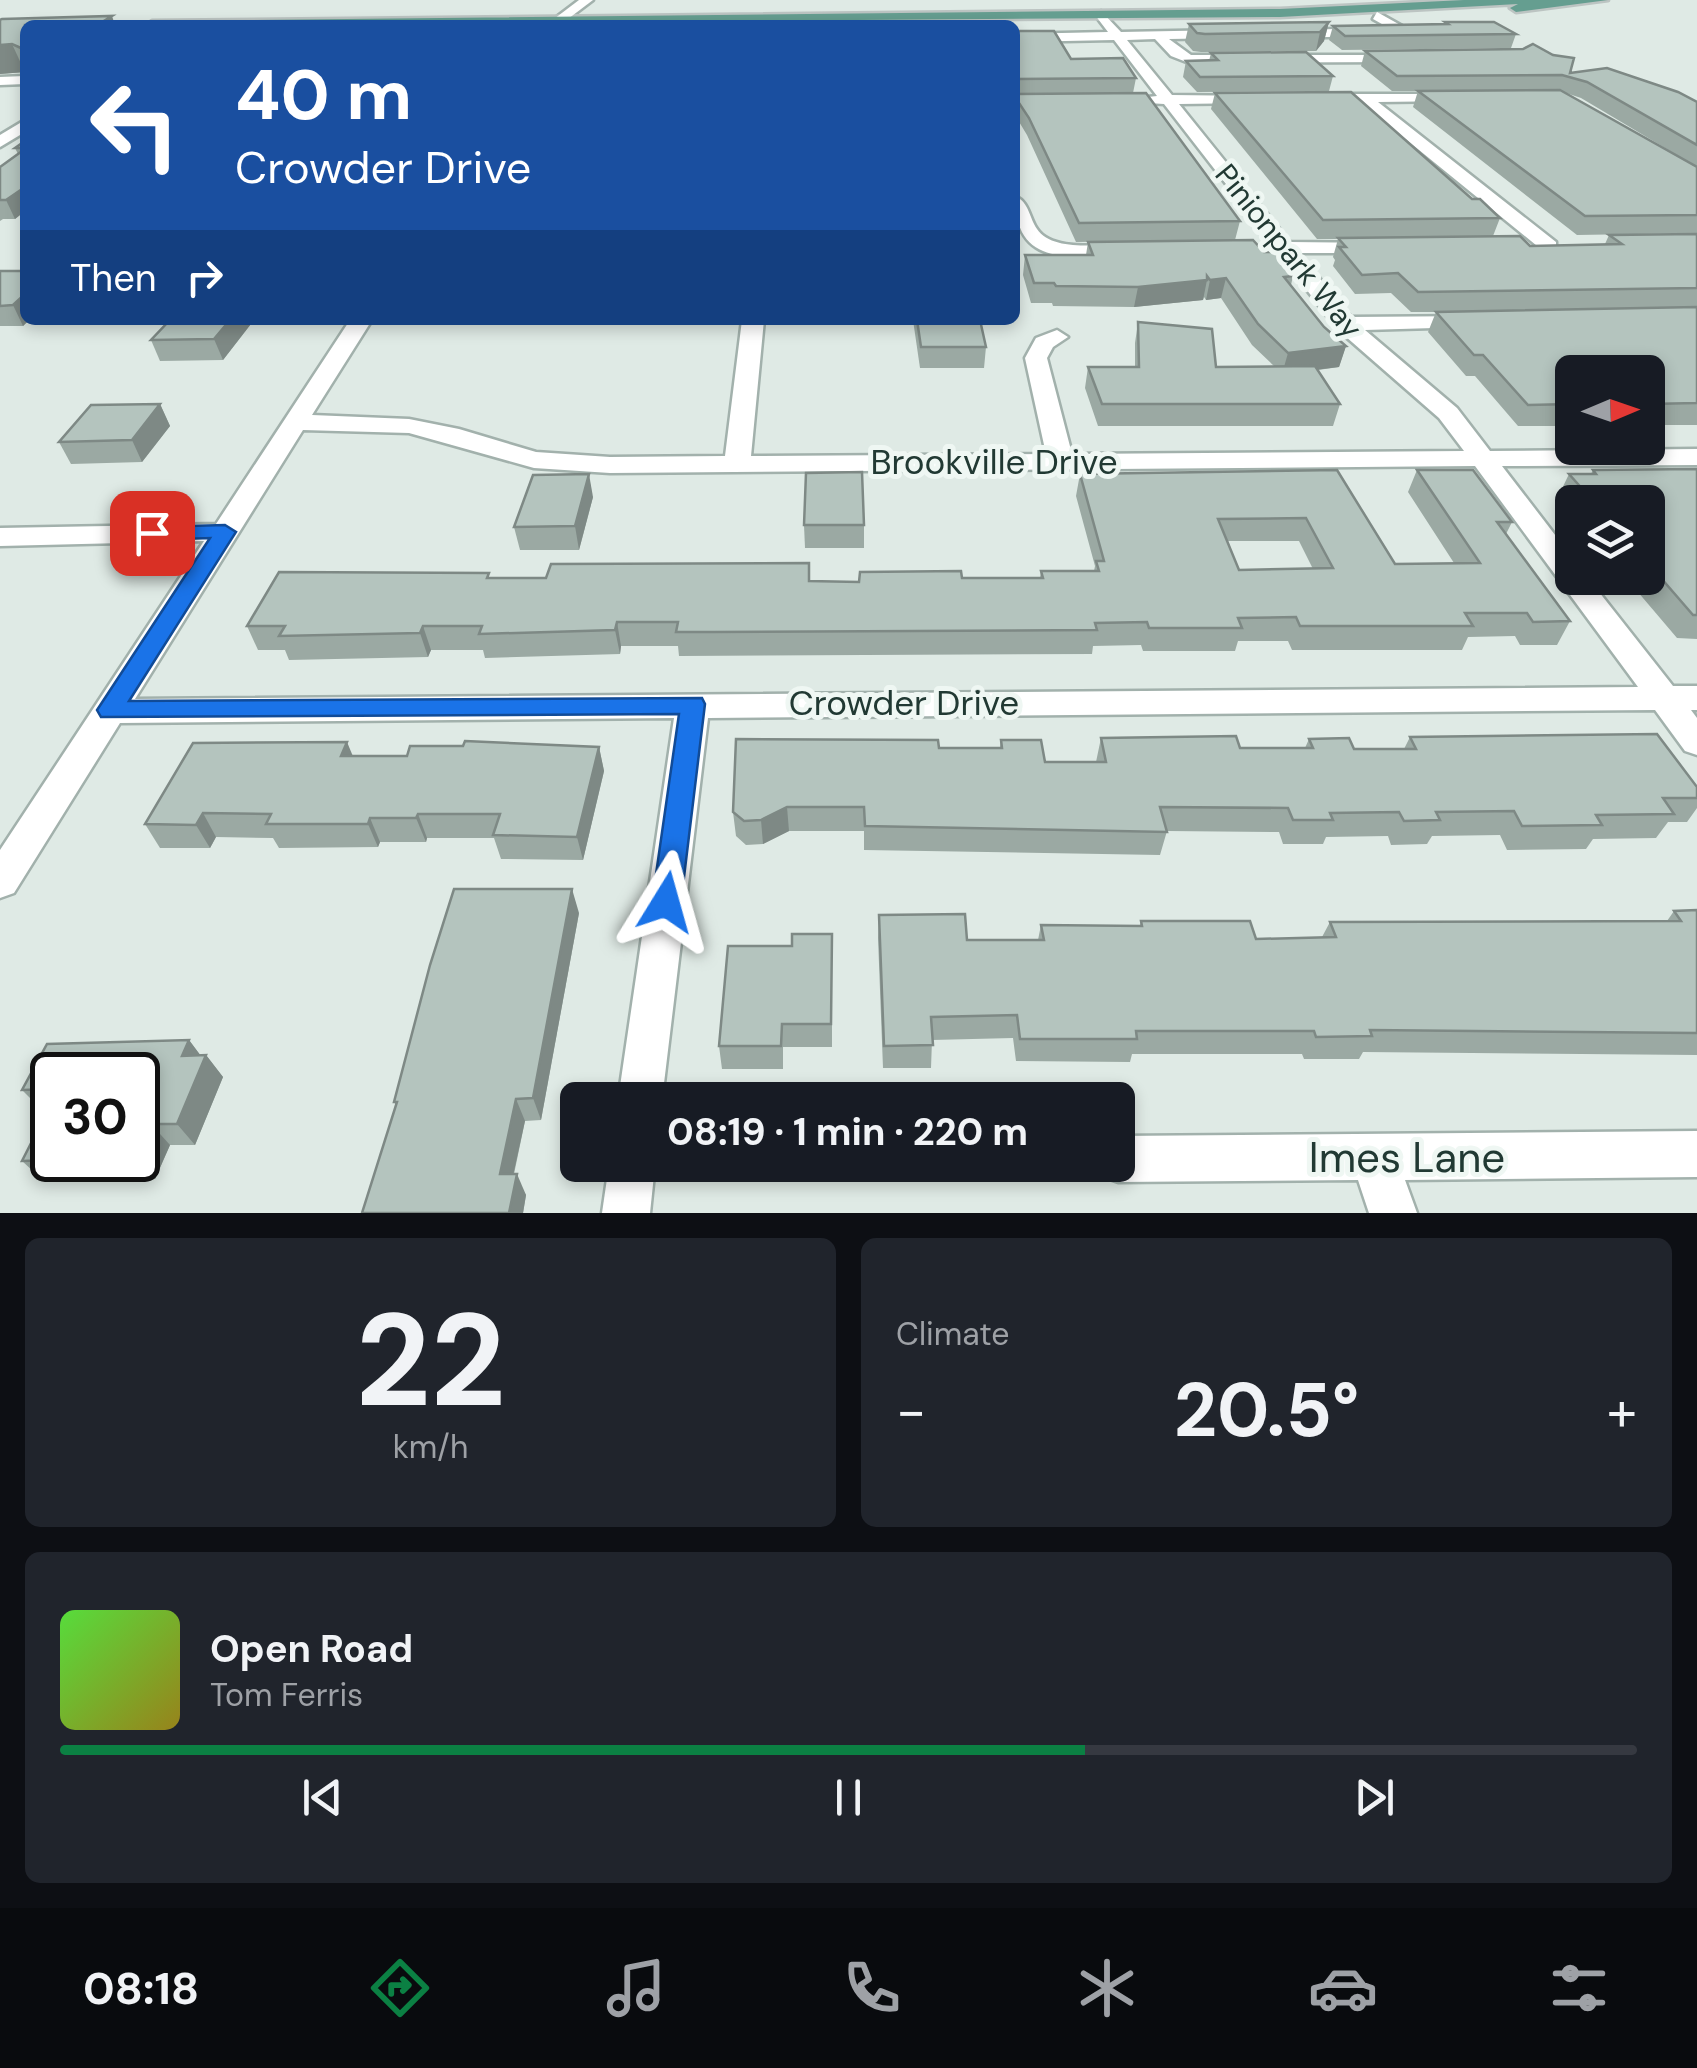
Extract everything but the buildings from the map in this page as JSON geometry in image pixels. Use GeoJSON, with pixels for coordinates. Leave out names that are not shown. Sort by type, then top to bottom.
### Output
{"type":"FeatureCollection","features":[{"type":"Feature","properties":{"kind":"main road"},"geometry":{"type":"LineString","coordinates":[[1015,20],[1318,12],[1533,0]]}},
{"type":"Feature","properties":{"kind":"main road"},"geometry":{"type":"LineString","coordinates":[[884,20],[1377,16],[1602,0]]}},
{"type":"Feature","properties":{"kind":"street"},"geometry":{"type":"LineString","coordinates":[[558,20],[587,0]]}},
{"type":"Feature","properties":{"kind":"street"},"geometry":{"type":"LineString","coordinates":[[1377,16],[1405,30]]}},
{"type":"Feature","properties":{"kind":"street","name":"Pinionpark Way"},"geometry":{"type":"LineString","coordinates":[[1104,18],[1346,324],[1448,412],[1555,553]]}},
{"type":"Feature","properties":{"kind":"street"},"geometry":{"type":"LineString","coordinates":[[1278,34],[1422,30]]}},
{"type":"Feature","properties":{"kind":"street"},"geometry":{"type":"LineString","coordinates":[[1352,32],[1390,58]]}},
{"type":"Feature","properties":{"kind":"street"},"geometry":{"type":"LineString","coordinates":[[1020,38],[1236,34]]}},
{"type":"Feature","properties":{"kind":"street"},"geometry":{"type":"LineString","coordinates":[[1160,37],[1189,59],[1417,58]]}},
{"type":"Feature","properties":{"kind":"street"},"geometry":{"type":"LineString","coordinates":[[1305,98],[1474,96]]}},
{"type":"Feature","properties":{"kind":"street"},"geometry":{"type":"LineString","coordinates":[[1364,98],[1558,246],[1511,246]]}},
{"type":"Feature","properties":{"kind":"street"},"geometry":{"type":"LineString","coordinates":[[1130,100],[1266,99]]}},
{"type":"Feature","properties":{"kind":"street"},"geometry":{"type":"LineString","coordinates":[[1020,212],[1030,235],[1047,248],[1070,252],[1148,250]]}},
{"type":"Feature","properties":{"kind":"street"},"geometry":{"type":"LineString","coordinates":[[1246,249],[1398,247]]}},
{"type":"Feature","properties":{"kind":"street"},"geometry":{"type":"LineString","coordinates":[[1346,324],[1482,321]]}},
{"type":"Feature","properties":{"kind":"street"},"geometry":{"type":"LineString","coordinates":[[0,882],[358,325]]}},
{"type":"Feature","properties":{"kind":"street"},"geometry":{"type":"LineString","coordinates":[[737,464],[752,325]]}},
{"type":"Feature","properties":{"kind":"street"},"geometry":{"type":"LineString","coordinates":[[1057,336],[1044,343],[1036,358],[1061,462]]}},
{"type":"Feature","properties":{"kind":"street","name":"Brookville Drive"},"geometry":{"type":"LineString","coordinates":[[296,422],[409,426],[534,460],[566,464],[1697,457]]}},
{"type":"Feature","properties":{"kind":"street"},"geometry":{"type":"LineString","coordinates":[[0,537],[225,532]]}},
{"type":"Feature","properties":{"kind":"street","name":"Pinionpark Way"},"geometry":{"type":"LineString","coordinates":[[1586,595],[1697,742]]}},
{"type":"Feature","properties":{"kind":"street","name":"Crowder Drive"},"geometry":{"type":"LineString","coordinates":[[110,710],[1697,698]]}},
{"type":"Feature","properties":{"kind":"street"},"geometry":{"type":"LineString","coordinates":[[642,1082],[693,704]]}},
{"type":"Feature","properties":{"kind":"street","name":"Imes Lane"},"geometry":{"type":"LineString","coordinates":[[1135,1159],[1697,1154]]}},
{"type":"Feature","properties":{"kind":"street"},"geometry":{"type":"LineString","coordinates":[[1374,1157],[1393,1213]]}},
{"type":"Feature","properties":{"kind":"street"},"geometry":{"type":"LineString","coordinates":[[626,1213],[630,1182]]}},
{"type":"Feature","properties":{"kind":"route"},"geometry":{"type":"LineString","coordinates":[[152,533],[225,532],[110,710],[693,704],[666,902]]}}]}
